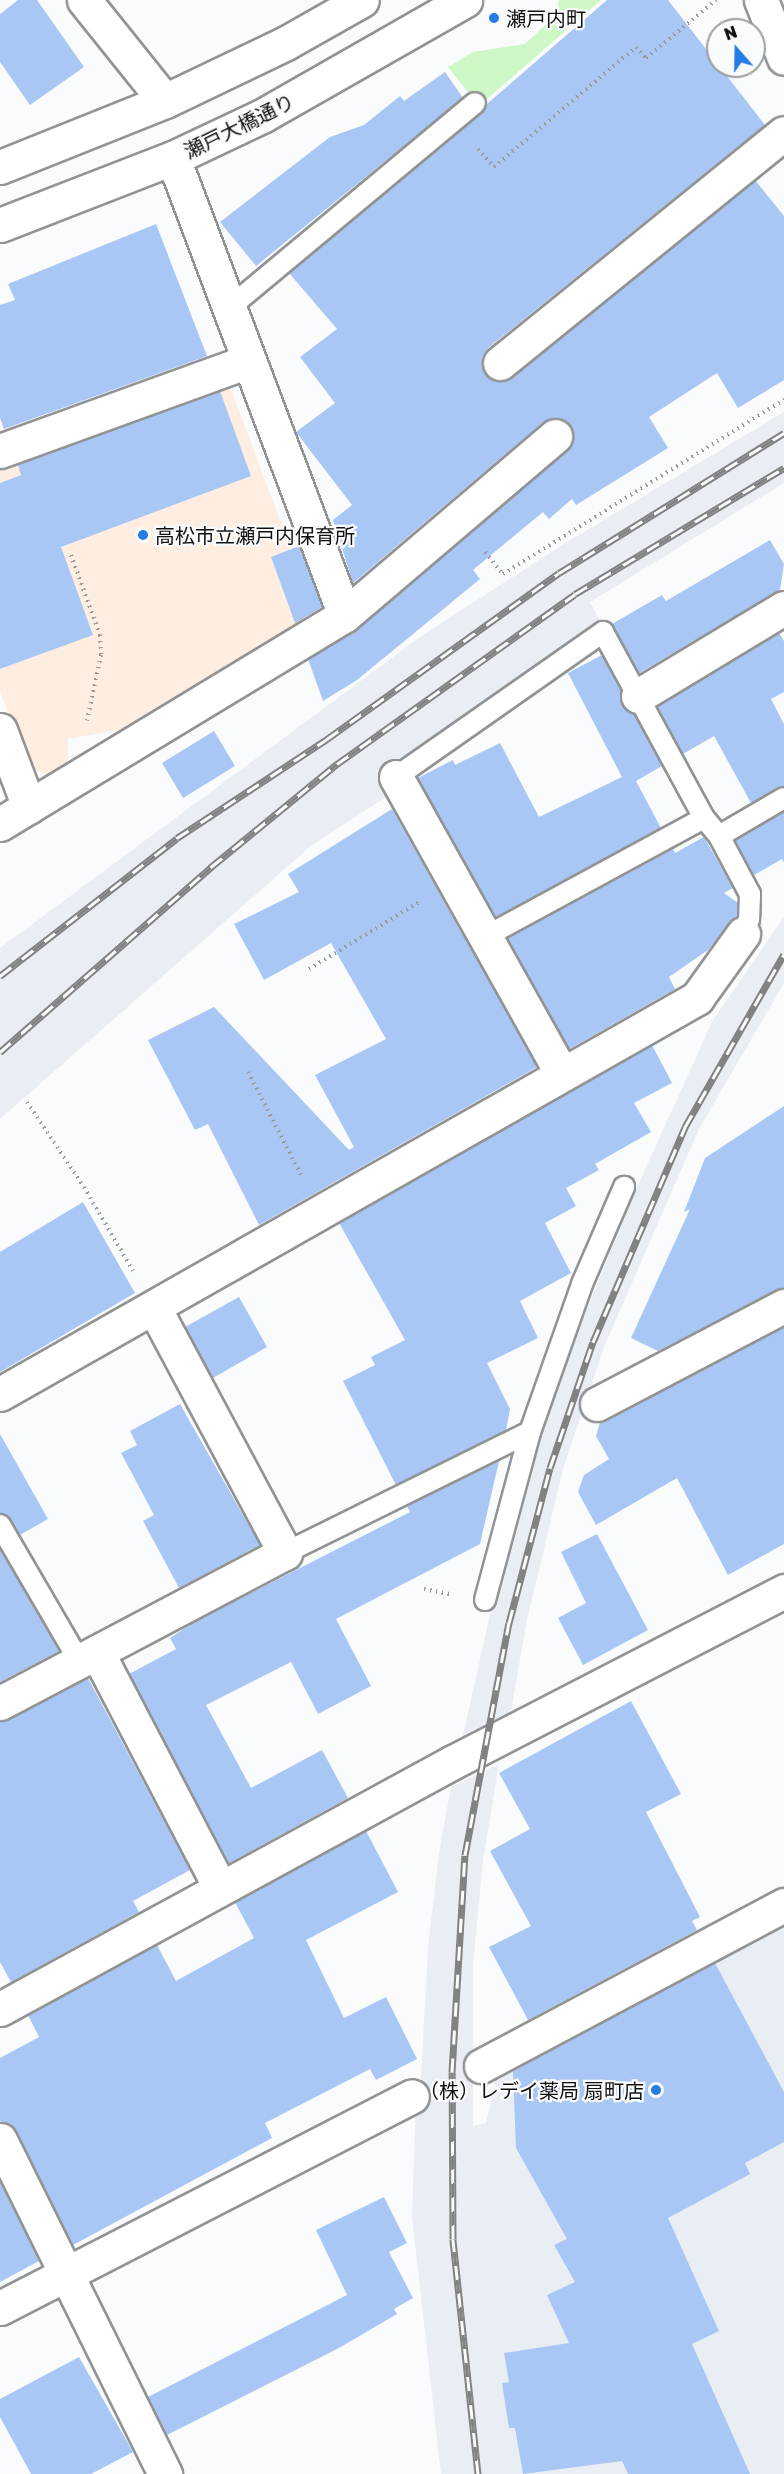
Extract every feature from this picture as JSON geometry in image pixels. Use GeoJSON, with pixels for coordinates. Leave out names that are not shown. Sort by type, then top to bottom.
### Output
{"type":"FeatureCollection","features":[{"type":"Feature","properties":{"kind":"street"},"geometry":{"type":"LineString","coordinates":[[84,0],[165,101]]}},
{"type":"Feature","properties":{"kind":"street"},"geometry":{"type":"LineString","coordinates":[[0,166],[165,101],[286,43],[362,0]]}},
{"type":"Feature","properties":{"kind":"street","name":"瀬戸大橋通り"},"geometry":{"type":"LineString","coordinates":[[0,225],[173,158],[262,116],[465,0]]}},
{"type":"Feature","properties":{"kind":"street"},"geometry":{"type":"LineString","coordinates":[[761,0],[784,58]]}},
{"type":"Feature","properties":{"kind":"street"},"geometry":{"type":"LineString","coordinates":[[500,363],[784,134]]}},
{"type":"Feature","properties":{"kind":"street"},"geometry":{"type":"LineString","coordinates":[[173,158],[345,615]]}},
{"type":"Feature","properties":{"kind":"street"},"geometry":{"type":"LineString","coordinates":[[0,452],[248,361]]}},
{"type":"Feature","properties":{"kind":"street"},"geometry":{"type":"LineString","coordinates":[[0,824],[345,615],[555,436]]}},
{"type":"Feature","properties":{"kind":"street"},"geometry":{"type":"LineString","coordinates":[[638,696],[784,608]]}},
{"type":"Feature","properties":{"kind":"street"},"geometry":{"type":"LineString","coordinates":[[0,730],[29,807]]}},
{"type":"Feature","properties":{"kind":"street"},"geometry":{"type":"LineString","coordinates":[[396,777],[562,1074]]}},
{"type":"Feature","properties":{"kind":"street"},"geometry":{"type":"LineString","coordinates":[[0,1394],[697,998],[743,934]]}},
{"type":"Feature","properties":{"kind":"street"},"geometry":{"type":"LineString","coordinates":[[597,1404],[784,1306]]}},
{"type":"Feature","properties":{"kind":"street"},"geometry":{"type":"LineString","coordinates":[[0,1703],[285,1553],[154,1308]]}},
{"type":"Feature","properties":{"kind":"street"},"geometry":{"type":"LineString","coordinates":[[0,2008],[220,1887],[784,1591]]}},
{"type":"Feature","properties":{"kind":"street"},"geometry":{"type":"LineString","coordinates":[[88,1657],[220,1887]]}},
{"type":"Feature","properties":{"kind":"street"},"geometry":{"type":"LineString","coordinates":[[481,2066],[784,1905]]}},
{"type":"Feature","properties":{"kind":"street"},"geometry":{"type":"LineString","coordinates":[[0,2308],[412,2096]]}},
{"type":"Feature","properties":{"kind":"street"},"geometry":{"type":"LineString","coordinates":[[0,2140],[64,2274],[165,2474]]}},
{"type":"Feature","properties":{"kind":"lane"},"geometry":{"type":"LineString","coordinates":[[229,308],[475,104]]}},
{"type":"Feature","properties":{"kind":"lane"},"geometry":{"type":"LineString","coordinates":[[396,777],[603,632],[704,818],[719,836],[750,894],[749,919],[743,934]]}},
{"type":"Feature","properties":{"kind":"lane"},"geometry":{"type":"LineString","coordinates":[[719,836],[784,798]]}},
{"type":"Feature","properties":{"kind":"lane"},"geometry":{"type":"LineString","coordinates":[[485,937],[704,818]]}},
{"type":"Feature","properties":{"kind":"lane"},"geometry":{"type":"LineString","coordinates":[[485,1600],[530,1432],[582,1284],[624,1187]]}},
{"type":"Feature","properties":{"kind":"lane"},"geometry":{"type":"LineString","coordinates":[[285,1553],[530,1432]]}},
{"type":"Feature","properties":{"kind":"lane"},"geometry":{"type":"LineString","coordinates":[[0,1525],[88,1657]]}},
{"type":"Feature","properties":{"kind":"path"},"geometry":{"type":"LineString","coordinates":[[454,121],[494,167],[636,47],[646,58],[716,0]]}},
{"type":"Feature","properties":{"kind":"path"},"geometry":{"type":"LineString","coordinates":[[457,518],[503,574],[784,400]]}},
{"type":"Feature","properties":{"kind":"path"},"geometry":{"type":"LineString","coordinates":[[71,555],[100,635],[101,655],[87,710],[91,769]]}},
{"type":"Feature","properties":{"kind":"path"},"geometry":{"type":"LineString","coordinates":[[309,969],[454,882]]}},
{"type":"Feature","properties":{"kind":"path"},"geometry":{"type":"LineString","coordinates":[[248,1072],[321,1213]]}},
{"type":"Feature","properties":{"kind":"path"},"geometry":{"type":"LineString","coordinates":[[27,1102],[84,1186],[154,1308]]}},
{"type":"Feature","properties":{"kind":"shaded area","name":"高松市立瀬戸内保育所"},"geometry":{"type":"Polygon","coordinates":[[[229,384],[310,600],[302,624],[130,728],[68,739],[68,766],[52,776],[28,768],[0,691],[0,470],[229,384]]]}},
{"type":"Feature","properties":{"kind":"shaded area"},"geometry":{"type":"Polygon","coordinates":[[[784,412],[784,483],[590,602],[601,622],[383,778],[391,794],[312,845],[0,1119],[0,948],[420,637],[559,547],[784,412]]]}},
{"type":"Feature","properties":{"kind":"shaded area"},"geometry":{"type":"Polygon","coordinates":[[[784,917],[784,983],[699,1129],[604,1347],[563,1469],[527,1620],[511,1711],[463,1735],[490,1615],[532,1460],[577,1334],[638,1185],[713,1020],[784,917]]]}},
{"type":"Feature","properties":{"kind":"shaded area"},"geometry":{"type":"Polygon","coordinates":[[[499,1764],[483,1860],[473,1965],[473,2126],[486,2123],[495,2085],[491,2070],[784,1916],[784,2474],[441,2474],[412,2217],[416,2098],[421,2079],[428,1947],[439,1853],[451,1787],[499,1764]]]}},
{"type":"Feature","properties":{"kind":"green space"},"geometry":{"type":"Polygon","coordinates":[[[559,0],[601,0],[479,106],[448,67],[473,52],[525,44],[556,15],[559,0]]]}},
{"type":"Feature","properties":{"kind":"building"},"geometry":{"type":"Polygon","coordinates":[[[18,0],[37,0],[84,67],[30,105],[0,62],[0,14],[18,0]]]}},
{"type":"Feature","properties":{"kind":"building"},"geometry":{"type":"Polygon","coordinates":[[[607,0],[668,0],[706,49],[706,78],[729,78],[765,125],[488,348],[482,357],[485,374],[494,381],[512,378],[755,180],[784,216],[784,380],[738,408],[717,373],[649,417],[668,448],[576,505],[572,499],[549,519],[543,512],[473,570],[480,579],[357,680],[323,701],[308,659],[357,629],[567,450],[573,433],[562,419],[543,422],[353,583],[333,520],[352,505],[296,432],[335,403],[300,357],[337,329],[289,273],[483,112],[487,104],[607,0]]]}},
{"type":"Feature","properties":{"kind":"building"},"geometry":{"type":"Polygon","coordinates":[[[445,72],[463,98],[256,266],[220,222],[330,137],[364,125],[400,96],[404,101],[445,72]]]}},
{"type":"Feature","properties":{"kind":"building"},"geometry":{"type":"Polygon","coordinates":[[[156,224],[207,356],[4,429],[0,418],[0,305],[15,300],[8,284],[156,224]]]}},
{"type":"Feature","properties":{"kind":"building"},"geometry":{"type":"Polygon","coordinates":[[[220,391],[251,476],[61,547],[93,635],[0,669],[0,483],[21,475],[18,465],[220,391]]]}},
{"type":"Feature","properties":{"kind":"building"},"geometry":{"type":"Polygon","coordinates":[[[770,540],[784,564],[780,590],[639,673],[612,624],[662,595],[666,601],[770,540]]]}},
{"type":"Feature","properties":{"kind":"building"},"geometry":{"type":"Polygon","coordinates":[[[299,546],[322,607],[295,623],[271,557],[299,546]]]}},
{"type":"Feature","properties":{"kind":"building"},"geometry":{"type":"Polygon","coordinates":[[[779,633],[784,641],[784,692],[771,699],[784,724],[784,786],[751,803],[714,736],[683,754],[657,706],[779,633]]]}},
{"type":"Feature","properties":{"kind":"building"},"geometry":{"type":"Polygon","coordinates":[[[602,655],[621,690],[622,705],[634,714],[662,766],[636,781],[661,828],[496,917],[418,778],[453,760],[455,765],[500,743],[539,817],[622,777],[568,673],[602,655]]]}},
{"type":"Feature","properties":{"kind":"building"},"geometry":{"type":"Polygon","coordinates":[[[214,731],[235,766],[183,798],[162,763],[214,731]]]}},
{"type":"Feature","properties":{"kind":"building"},"geometry":{"type":"Polygon","coordinates":[[[392,809],[537,1067],[259,1225],[208,1124],[195,1130],[148,1040],[214,1007],[349,1150],[354,1147],[315,1075],[386,1039],[331,943],[264,980],[234,924],[299,892],[288,874],[392,809]]]}},
{"type":"Feature","properties":{"kind":"building"},"geometry":{"type":"Polygon","coordinates":[[[784,812],[784,863],[782,859],[754,875],[735,841],[784,812]]]}},
{"type":"Feature","properties":{"kind":"building"},"geometry":{"type":"Polygon","coordinates":[[[704,837],[733,888],[724,893],[738,903],[737,915],[708,950],[669,977],[675,989],[569,1049],[508,938],[673,849],[675,853],[704,837]]]}},
{"type":"Feature","properties":{"kind":"building"},"geometry":{"type":"Polygon","coordinates":[[[652,1045],[672,1083],[634,1103],[651,1132],[595,1164],[599,1170],[566,1188],[576,1206],[545,1223],[571,1273],[520,1301],[538,1338],[487,1363],[510,1409],[506,1430],[396,1485],[343,1381],[375,1365],[371,1357],[405,1340],[339,1223],[652,1045]]]}},
{"type":"Feature","properties":{"kind":"building"},"geometry":{"type":"Polygon","coordinates":[[[784,1106],[784,1287],[658,1351],[631,1338],[690,1209],[684,1212],[705,1158],[784,1106]]]}},
{"type":"Feature","properties":{"kind":"building"},"geometry":{"type":"Polygon","coordinates":[[[83,1202],[135,1293],[0,1372],[0,1252],[83,1202]]]}},
{"type":"Feature","properties":{"kind":"building"},"geometry":{"type":"Polygon","coordinates":[[[239,1297],[267,1347],[213,1378],[185,1327],[239,1297]]]}},
{"type":"Feature","properties":{"kind":"building"},"geometry":{"type":"Polygon","coordinates":[[[784,1327],[784,1544],[728,1575],[677,1478],[596,1525],[578,1492],[584,1475],[609,1459],[596,1436],[600,1422],[784,1327]]]}},
{"type":"Feature","properties":{"kind":"building"},"geometry":{"type":"Polygon","coordinates":[[[180,1404],[260,1545],[179,1588],[143,1521],[154,1515],[121,1453],[137,1445],[130,1431],[180,1404]]]}},
{"type":"Feature","properties":{"kind":"building"},"geometry":{"type":"Polygon","coordinates":[[[0,1434],[48,1519],[20,1535],[10,1519],[0,1513],[0,1434]]]}},
{"type":"Feature","properties":{"kind":"building"},"geometry":{"type":"Polygon","coordinates":[[[499,1461],[480,1544],[336,1619],[371,1686],[318,1714],[291,1662],[206,1705],[251,1788],[322,1750],[348,1798],[229,1863],[129,1674],[176,1649],[170,1638],[196,1621],[410,1512],[407,1506],[499,1461]]]}},
{"type":"Feature","properties":{"kind":"building"},"geometry":{"type":"Polygon","coordinates":[[[597,1534],[648,1630],[583,1665],[558,1618],[586,1603],[561,1552],[597,1534]]]}},
{"type":"Feature","properties":{"kind":"building"},"geometry":{"type":"Polygon","coordinates":[[[0,1549],[59,1651],[0,1682],[0,1549]]]}},
{"type":"Feature","properties":{"kind":"building"},"geometry":{"type":"Polygon","coordinates":[[[88,1678],[190,1870],[133,1901],[139,1912],[11,1982],[0,1962],[0,1722],[88,1678]]]}},
{"type":"Feature","properties":{"kind":"building"},"geometry":{"type":"Polygon","coordinates":[[[631,1701],[681,1794],[646,1812],[700,1917],[692,1921],[697,1930],[528,2020],[489,1947],[531,1926],[490,1851],[530,1829],[499,1773],[631,1701]]]}},
{"type":"Feature","properties":{"kind":"building"},"geometry":{"type":"Polygon","coordinates":[[[366,1831],[398,1892],[306,1940],[344,2018],[386,1997],[417,2059],[376,2080],[370,2069],[265,2123],[272,2138],[73,2245],[17,2132],[0,2121],[0,2058],[39,2037],[28,2015],[157,1945],[176,1981],[254,1938],[235,1902],[366,1831]]]}},
{"type":"Feature","properties":{"kind":"building"},"geometry":{"type":"Polygon","coordinates":[[[715,1963],[784,2092],[784,2142],[745,2163],[750,2174],[668,2218],[719,2331],[692,2344],[750,2474],[628,2474],[622,2461],[523,2474],[515,2428],[509,2428],[502,2383],[509,2382],[504,2353],[569,2343],[547,2295],[575,2282],[554,2245],[567,2239],[516,2148],[513,2071],[715,1963]]]}},
{"type":"Feature","properties":{"kind":"building"},"geometry":{"type":"Polygon","coordinates":[[[0,2182],[39,2261],[0,2282],[0,2182]]]}},
{"type":"Feature","properties":{"kind":"building"},"geometry":{"type":"Polygon","coordinates":[[[384,2197],[407,2243],[389,2252],[413,2298],[394,2309],[397,2314],[339,2348],[167,2435],[148,2397],[347,2295],[316,2230],[384,2197]]]}},
{"type":"Feature","properties":{"kind":"building"},"geometry":{"type":"Polygon","coordinates":[[[79,2357],[133,2452],[91,2474],[31,2474],[0,2417],[0,2399],[79,2357]]]}},
{"type":"Feature","properties":{"kind":"railway"},"geometry":{"type":"LineString","coordinates":[[0,976],[177,838],[327,739],[559,573],[784,433]]}},
{"type":"Feature","properties":{"kind":"railway"},"geometry":{"type":"LineString","coordinates":[[0,1052],[211,867],[337,764],[575,594],[784,468]]}},
{"type":"Feature","properties":{"kind":"railway"},"geometry":{"type":"LineString","coordinates":[[478,2474],[453,2239],[452,2072],[465,1855],[509,1623],[550,1468],[593,1342],[685,1127],[784,954]]}},
{"type":"Feature","properties":{"kind":"place","name":"瀬戸内町"},"geometry":{"type":"Point","coordinates":[494,18]}},
{"type":"Feature","properties":{"kind":"place","name":"高松市立瀬戸内保育所"},"geometry":{"type":"Point","coordinates":[143,535]}},
{"type":"Feature","properties":{"kind":"place","name":"（株）レデイ薬局 扇町店"},"geometry":{"type":"Point","coordinates":[656,2090]}}]}
